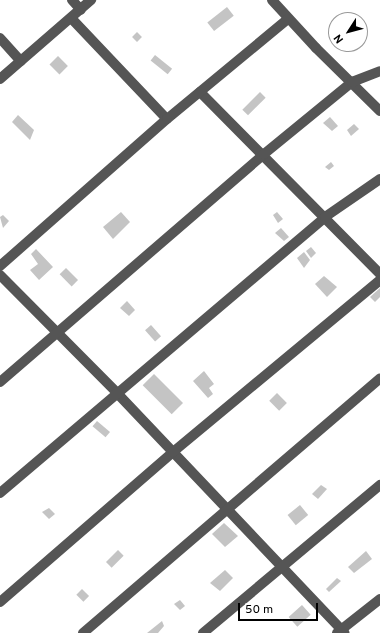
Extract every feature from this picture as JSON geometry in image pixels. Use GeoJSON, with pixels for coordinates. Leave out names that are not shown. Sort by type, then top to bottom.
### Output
{"type":"FeatureCollection","features":[{"type":"Feature","properties":{"kind":"street"},"geometry":{"type":"LineString","coordinates":[[72,0],[81,10]]}},
{"type":"Feature","properties":{"kind":"street"},"geometry":{"type":"LineString","coordinates":[[0,79],[91,0]]}},
{"type":"Feature","properties":{"kind":"street"},"geometry":{"type":"LineString","coordinates":[[272,0],[380,111]]}},
{"type":"Feature","properties":{"kind":"street"},"geometry":{"type":"LineString","coordinates":[[71,18],[167,119]]}},
{"type":"Feature","properties":{"kind":"street"},"geometry":{"type":"LineString","coordinates":[[0,266],[167,119],[288,18]]}},
{"type":"Feature","properties":{"kind":"street"},"geometry":{"type":"LineString","coordinates":[[0,38],[21,61]]}},
{"type":"Feature","properties":{"kind":"street"},"geometry":{"type":"LineString","coordinates":[[0,382],[264,154],[352,82],[380,71]]}},
{"type":"Feature","properties":{"kind":"street"},"geometry":{"type":"LineString","coordinates":[[200,92],[264,154],[380,274]]}},
{"type":"Feature","properties":{"kind":"street"},"geometry":{"type":"LineString","coordinates":[[0,493],[116,392],[325,217],[380,178]]}},
{"type":"Feature","properties":{"kind":"street"},"geometry":{"type":"LineString","coordinates":[[0,275],[116,392],[283,565],[341,632],[380,599]]}},
{"type":"Feature","properties":{"kind":"street"},"geometry":{"type":"LineString","coordinates":[[0,602],[174,452],[380,280]]}},
{"type":"Feature","properties":{"kind":"street"},"geometry":{"type":"LineString","coordinates":[[83,633],[227,507],[380,378]]}},
{"type":"Feature","properties":{"kind":"street"},"geometry":{"type":"LineString","coordinates":[[203,633],[380,485]]}},
{"type":"Feature","properties":{"kind":"building"},"geometry":{"type":"Polygon","coordinates":[[[227,7],[234,16],[214,31],[207,22],[227,7]]]}},
{"type":"Feature","properties":{"kind":"building"},"geometry":{"type":"Polygon","coordinates":[[[137,32],[142,37],[137,42],[132,37],[137,32]]]}},
{"type":"Feature","properties":{"kind":"building"},"geometry":{"type":"Polygon","coordinates":[[[155,55],[172,69],[168,74],[151,60],[155,55]]]}},
{"type":"Feature","properties":{"kind":"building"},"geometry":{"type":"Polygon","coordinates":[[[58,56],[68,66],[59,74],[50,64],[58,56]]]}},
{"type":"Feature","properties":{"kind":"building"},"geometry":{"type":"Polygon","coordinates":[[[260,92],[266,98],[248,115],[242,110],[260,92]]]}},
{"type":"Feature","properties":{"kind":"building"},"geometry":{"type":"Polygon","coordinates":[[[18,115],[34,130],[30,140],[12,122],[18,115]]]}},
{"type":"Feature","properties":{"kind":"building"},"geometry":{"type":"Polygon","coordinates":[[[330,117],[338,126],[332,131],[323,123],[330,117]]]}},
{"type":"Feature","properties":{"kind":"building"},"geometry":{"type":"Polygon","coordinates":[[[354,124],[359,129],[351,136],[347,130],[354,124]]]}},
{"type":"Feature","properties":{"kind":"building"},"geometry":{"type":"Polygon","coordinates":[[[331,162],[334,166],[329,170],[325,167],[331,162]]]}},
{"type":"Feature","properties":{"kind":"building"},"geometry":{"type":"Polygon","coordinates":[[[121,212],[130,222],[113,239],[103,227],[121,212]]]}},
{"type":"Feature","properties":{"kind":"building"},"geometry":{"type":"Polygon","coordinates":[[[277,212],[283,219],[278,223],[273,215],[277,212]]]}},
{"type":"Feature","properties":{"kind":"building"},"geometry":{"type":"Polygon","coordinates":[[[3,215],[9,221],[3,228],[0,217],[3,215]]]}},
{"type":"Feature","properties":{"kind":"building"},"geometry":{"type":"Polygon","coordinates":[[[281,228],[289,237],[284,241],[275,233],[281,228]]]}},
{"type":"Feature","properties":{"kind":"building"},"geometry":{"type":"Polygon","coordinates":[[[311,247],[316,253],[311,258],[306,251],[311,247]]]}},
{"type":"Feature","properties":{"kind":"building"},"geometry":{"type":"Polygon","coordinates":[[[36,249],[53,267],[39,280],[30,270],[38,264],[31,254],[36,249]]]}},
{"type":"Feature","properties":{"kind":"building"},"geometry":{"type":"Polygon","coordinates":[[[304,252],[310,260],[304,268],[297,258],[304,252]]]}},
{"type":"Feature","properties":{"kind":"building"},"geometry":{"type":"Polygon","coordinates":[[[66,268],[78,280],[72,286],[60,274],[66,268]]]}},
{"type":"Feature","properties":{"kind":"building"},"geometry":{"type":"Polygon","coordinates":[[[324,276],[337,287],[327,297],[315,284],[324,276]]]}},
{"type":"Feature","properties":{"kind":"building"},"geometry":{"type":"Polygon","coordinates":[[[380,288],[380,297],[375,302],[370,297],[380,288]]]}},
{"type":"Feature","properties":{"kind":"building"},"geometry":{"type":"Polygon","coordinates":[[[127,301],[135,310],[129,316],[120,308],[127,301]]]}},
{"type":"Feature","properties":{"kind":"building"},"geometry":{"type":"Polygon","coordinates":[[[151,325],[161,336],[155,342],[145,330],[151,325]]]}},
{"type":"Feature","properties":{"kind":"building"},"geometry":{"type":"Polygon","coordinates":[[[204,371],[214,384],[209,388],[213,394],[208,398],[193,381],[204,371]]]}},
{"type":"Feature","properties":{"kind":"building"},"geometry":{"type":"Polygon","coordinates":[[[154,374],[183,403],[172,414],[143,385],[154,374]]]}},
{"type":"Feature","properties":{"kind":"building"},"geometry":{"type":"Polygon","coordinates":[[[277,393],[287,403],[279,411],[269,401],[277,393]]]}},
{"type":"Feature","properties":{"kind":"building"},"geometry":{"type":"Polygon","coordinates":[[[97,421],[110,432],[106,437],[93,426],[97,421]]]}},
{"type":"Feature","properties":{"kind":"building"},"geometry":{"type":"Polygon","coordinates":[[[321,485],[327,489],[318,499],[312,494],[321,485]]]}},
{"type":"Feature","properties":{"kind":"building"},"geometry":{"type":"Polygon","coordinates":[[[300,505],[308,515],[296,525],[288,515],[300,505]]]}},
{"type":"Feature","properties":{"kind":"building"},"geometry":{"type":"Polygon","coordinates":[[[49,508],[55,514],[49,519],[42,512],[49,508]]]}},
{"type":"Feature","properties":{"kind":"building"},"geometry":{"type":"Polygon","coordinates":[[[224,523],[238,536],[225,547],[212,534],[224,523]]]}},
{"type":"Feature","properties":{"kind":"building"},"geometry":{"type":"Polygon","coordinates":[[[118,550],[124,556],[112,568],[106,562],[118,550]]]}},
{"type":"Feature","properties":{"kind":"building"},"geometry":{"type":"Polygon","coordinates":[[[366,551],[372,559],[354,573],[348,567],[366,551]]]}},
{"type":"Feature","properties":{"kind":"building"},"geometry":{"type":"Polygon","coordinates":[[[225,570],[233,578],[220,591],[210,583],[225,570]]]}},
{"type":"Feature","properties":{"kind":"building"},"geometry":{"type":"Polygon","coordinates":[[[337,578],[341,581],[329,592],[326,589],[337,578]]]}},
{"type":"Feature","properties":{"kind":"building"},"geometry":{"type":"Polygon","coordinates":[[[82,589],[89,596],[83,602],[76,595],[82,589]]]}},
{"type":"Feature","properties":{"kind":"building"},"geometry":{"type":"Polygon","coordinates":[[[180,600],[185,606],[180,610],[174,604],[180,600]]]}},
{"type":"Feature","properties":{"kind":"building"},"geometry":{"type":"Polygon","coordinates":[[[302,605],[311,615],[297,627],[289,617],[302,605]]]}},
{"type":"Feature","properties":{"kind":"building"},"geometry":{"type":"Polygon","coordinates":[[[162,621],[164,626],[158,633],[147,633],[162,621]]]}}]}
